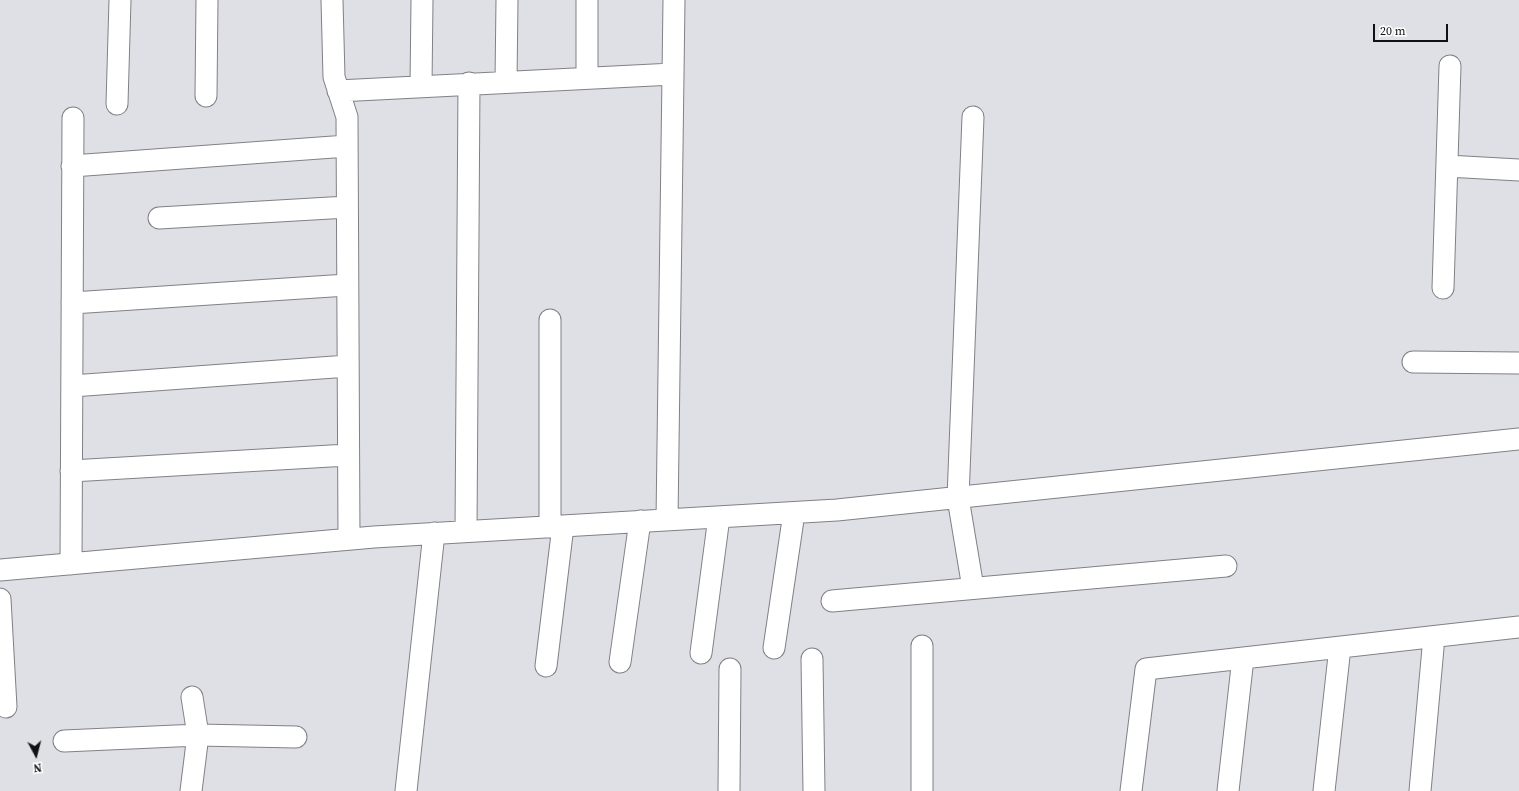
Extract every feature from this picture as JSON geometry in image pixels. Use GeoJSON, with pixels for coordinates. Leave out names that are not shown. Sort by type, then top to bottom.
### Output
{"type":"FeatureCollection","features":[{"type":"Feature","properties":{"kind":"street"},"geometry":{"type":"LineString","coordinates":[[117,104],[120,0]]}},
{"type":"Feature","properties":{"kind":"street"},"geometry":{"type":"LineString","coordinates":[[206,96],[207,0]]}},
{"type":"Feature","properties":{"kind":"street"},"geometry":{"type":"LineString","coordinates":[[332,0],[334,77],[347,117],[349,539]]}},
{"type":"Feature","properties":{"kind":"street"},"geometry":{"type":"LineString","coordinates":[[421,86],[422,0]]}},
{"type":"Feature","properties":{"kind":"street"},"geometry":{"type":"LineString","coordinates":[[506,82],[507,0]]}},
{"type":"Feature","properties":{"kind":"street"},"geometry":{"type":"LineString","coordinates":[[587,0],[587,78]]}},
{"type":"Feature","properties":{"kind":"street"},"geometry":{"type":"LineString","coordinates":[[667,520],[674,0]]}},
{"type":"Feature","properties":{"kind":"street"},"geometry":{"type":"LineString","coordinates":[[1443,288],[1450,66]]}},
{"type":"Feature","properties":{"kind":"street"},"geometry":{"type":"LineString","coordinates":[[338,90],[673,74]]}},
{"type":"Feature","properties":{"kind":"street"},"geometry":{"type":"LineString","coordinates":[[466,531],[469,83]]}},
{"type":"Feature","properties":{"kind":"street"},"geometry":{"type":"LineString","coordinates":[[973,117],[958,498],[973,588]]}},
{"type":"Feature","properties":{"kind":"street"},"geometry":{"type":"LineString","coordinates":[[71,564],[72,118]]}},
{"type":"Feature","properties":{"kind":"street"},"geometry":{"type":"LineString","coordinates":[[72,166],[347,146]]}},
{"type":"Feature","properties":{"kind":"street"},"geometry":{"type":"LineString","coordinates":[[1447,166],[1519,170]]}},
{"type":"Feature","properties":{"kind":"street"},"geometry":{"type":"LineString","coordinates":[[159,218],[347,207]]}},
{"type":"Feature","properties":{"kind":"street"},"geometry":{"type":"LineString","coordinates":[[72,303],[348,285]]}},
{"type":"Feature","properties":{"kind":"street"},"geometry":{"type":"LineString","coordinates":[[546,666],[556,526],[550,320]]}},
{"type":"Feature","properties":{"kind":"street"},"geometry":{"type":"LineString","coordinates":[[1413,362],[1519,363]]}},
{"type":"Feature","properties":{"kind":"street"},"geometry":{"type":"LineString","coordinates":[[72,386],[348,366]]}},
{"type":"Feature","properties":{"kind":"street"},"geometry":{"type":"LineString","coordinates":[[0,570],[349,539],[794,513],[958,498],[1519,439]]}},
{"type":"Feature","properties":{"kind":"street"},"geometry":{"type":"LineString","coordinates":[[71,471],[348,455]]}},
{"type":"Feature","properties":{"kind":"street"},"geometry":{"type":"LineString","coordinates":[[774,648],[794,513]]}},
{"type":"Feature","properties":{"kind":"street"},"geometry":{"type":"LineString","coordinates":[[701,653],[719,517]]}},
{"type":"Feature","properties":{"kind":"street"},"geometry":{"type":"LineString","coordinates":[[620,662],[640,521]]}},
{"type":"Feature","properties":{"kind":"street"},"geometry":{"type":"LineString","coordinates":[[406,791],[434,533]]}},
{"type":"Feature","properties":{"kind":"street"},"geometry":{"type":"LineString","coordinates":[[832,601],[1226,566]]}},
{"type":"Feature","properties":{"kind":"street"},"geometry":{"type":"LineString","coordinates":[[0,599],[6,707]]}},
{"type":"Feature","properties":{"kind":"street"},"geometry":{"type":"LineString","coordinates":[[1131,791],[1146,669],[1519,627]]}},
{"type":"Feature","properties":{"kind":"street"},"geometry":{"type":"LineString","coordinates":[[1420,791],[1434,637]]}},
{"type":"Feature","properties":{"kind":"street"},"geometry":{"type":"LineString","coordinates":[[922,646],[922,791]]}},
{"type":"Feature","properties":{"kind":"street"},"geometry":{"type":"LineString","coordinates":[[1324,791],[1340,647]]}},
{"type":"Feature","properties":{"kind":"street"},"geometry":{"type":"LineString","coordinates":[[1228,791],[1243,658]]}},
{"type":"Feature","properties":{"kind":"street"},"geometry":{"type":"LineString","coordinates":[[812,659],[814,791]]}},
{"type":"Feature","properties":{"kind":"street"},"geometry":{"type":"LineString","coordinates":[[729,791],[730,669]]}},
{"type":"Feature","properties":{"kind":"street"},"geometry":{"type":"LineString","coordinates":[[191,791],[198,735],[192,697]]}},
{"type":"Feature","properties":{"kind":"street"},"geometry":{"type":"LineString","coordinates":[[64,741],[198,735],[296,737]]}}]}
